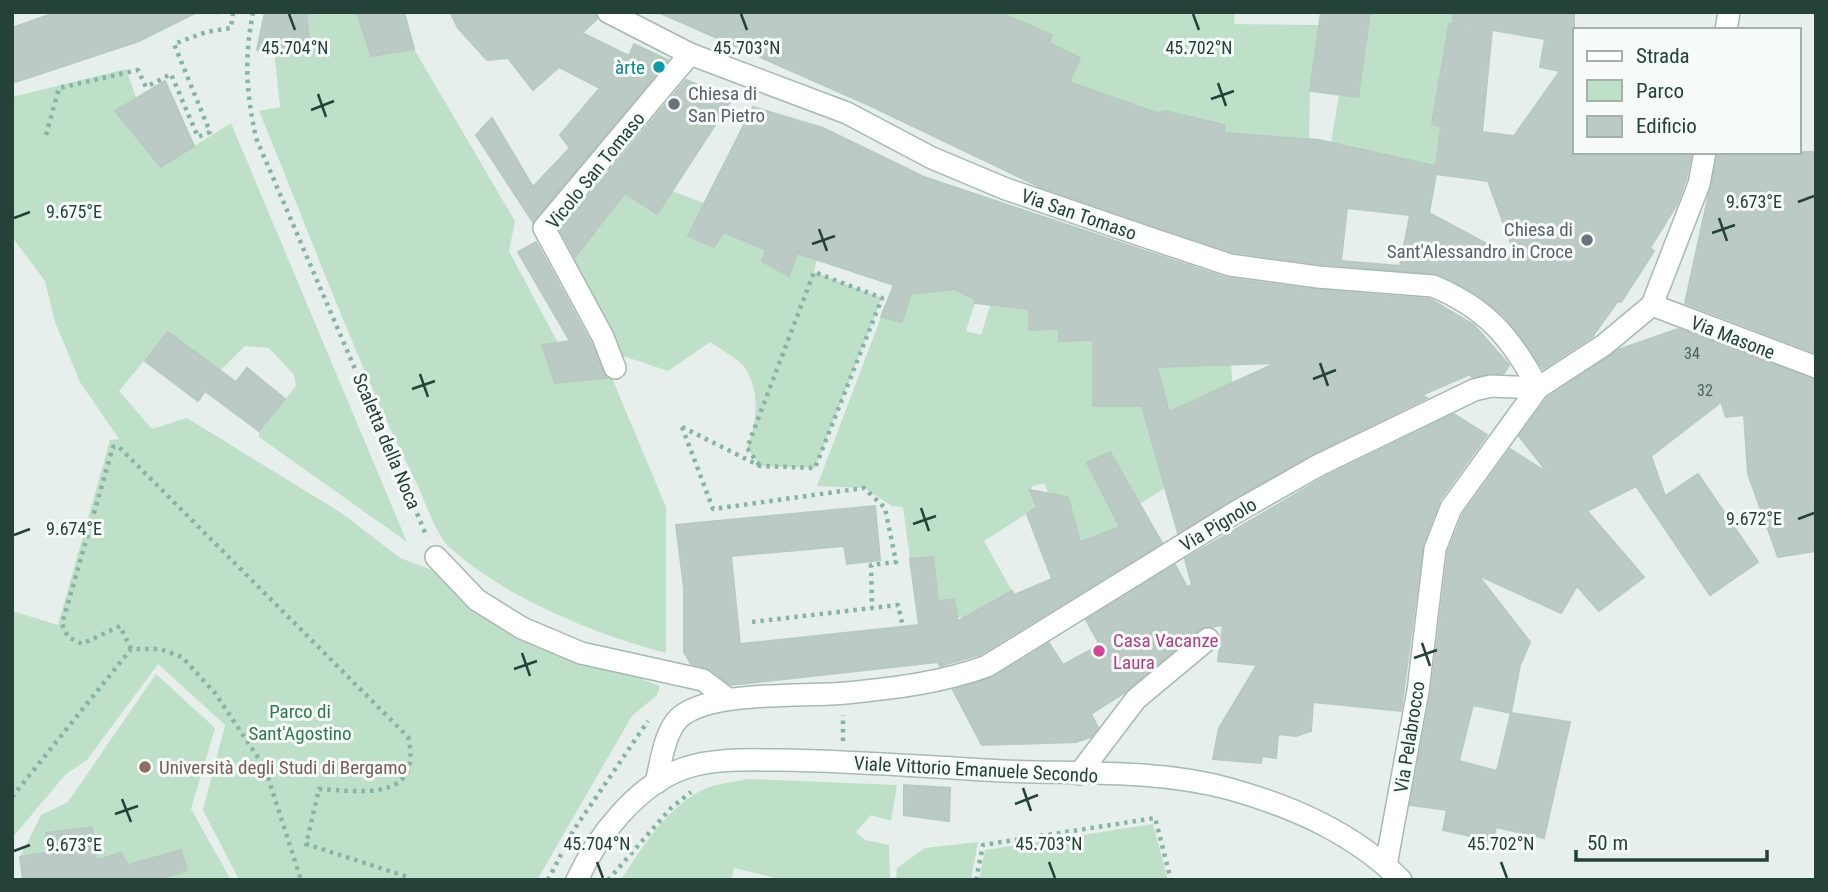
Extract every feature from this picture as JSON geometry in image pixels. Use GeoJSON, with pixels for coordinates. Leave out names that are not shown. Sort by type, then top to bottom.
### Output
{"type":"FeatureCollection","features":[{"type":"Feature","properties":{"kind":"street","name":"Via San Tomaso"},"geometry":{"type":"LineString","coordinates":[[608,12],[690,54],[846,113],[932,158],[1006,189],[1230,265],[1318,277],[1433,286],[1479,309],[1497,326],[1523,359],[1538,388]]}},
{"type":"Feature","properties":{"kind":"street","name":"Vicolo San Tomaso"},"geometry":{"type":"LineString","coordinates":[[615,368],[603,337],[544,228],[690,54]]}},
{"type":"Feature","properties":{"kind":"street"},"geometry":{"type":"LineString","coordinates":[[1538,388],[1604,345],[1652,305],[1699,184],[1705,154]]}},
{"type":"Feature","properties":{"kind":"street","name":"Via Masone"},"geometry":{"type":"LineString","coordinates":[[1652,305],[1816,367]]}},
{"type":"Feature","properties":{"kind":"street","name":"Via Pignolo"},"geometry":{"type":"LineString","coordinates":[[656,783],[676,722],[692,710],[728,699],[844,693],[954,678],[987,666],[1236,512],[1399,425],[1474,390],[1491,386],[1538,388]]}},
{"type":"Feature","properties":{"kind":"street","name":"Via Pelabrocco"},"geometry":{"type":"LineString","coordinates":[[1394,872],[1435,549],[1451,508],[1538,388]]}},
{"type":"Feature","properties":{"kind":"street"},"geometry":{"type":"LineString","coordinates":[[436,557],[477,600],[522,628],[581,653],[703,680],[728,699]]}},
{"type":"Feature","properties":{"kind":"street"},"geometry":{"type":"LineString","coordinates":[[1079,774],[1136,699],[1208,639]]}},
{"type":"Feature","properties":{"kind":"street","name":"Viale Vittorio Emanuele Secondo"},"geometry":{"type":"LineString","coordinates":[[577,880],[614,823],[656,783],[684,768],[709,762],[752,760],[1167,778],[1229,789],[1315,819],[1394,872]]}},
{"type":"Feature","properties":{"kind":"path"},"geometry":{"type":"LineString","coordinates":[[46,135],[59,88],[138,70],[146,87],[170,74],[198,137],[210,132],[174,44],[230,28],[233,12]]}},
{"type":"Feature","properties":{"kind":"path","name":"Scaletta della Noca"},"geometry":{"type":"LineString","coordinates":[[253,12],[245,53],[248,102],[256,138],[436,557]]}},
{"type":"Feature","properties":{"kind":"path"},"geometry":{"type":"LineString","coordinates":[[760,466],[747,447],[814,272],[882,298],[815,467],[760,466],[682,427],[713,509],[864,488],[878,501],[887,516],[896,562],[870,565],[872,608]]}},
{"type":"Feature","properties":{"kind":"path"},"geometry":{"type":"LineString","coordinates":[[131,649],[120,626],[82,644],[68,637],[62,624],[113,447],[118,446],[408,737],[411,748],[408,768],[397,783],[382,792],[319,789],[306,845],[408,880]]}},
{"type":"Feature","properties":{"kind":"path"},"geometry":{"type":"LineString","coordinates":[[752,622],[898,605],[902,627]]}},
{"type":"Feature","properties":{"kind":"path"},"geometry":{"type":"LineString","coordinates":[[12,797],[131,649]]}},
{"type":"Feature","properties":{"kind":"path"},"geometry":{"type":"LineString","coordinates":[[131,649],[160,649],[182,657],[215,693],[265,768],[301,880]]}},
{"type":"Feature","properties":{"kind":"path"},"geometry":{"type":"LineString","coordinates":[[843,745],[844,693]]}},
{"type":"Feature","properties":{"kind":"path"},"geometry":{"type":"LineString","coordinates":[[548,880],[573,831],[650,717]]}},
{"type":"Feature","properties":{"kind":"path"},"geometry":{"type":"LineString","coordinates":[[976,880],[983,845],[1155,818],[1171,880]]}},
{"type":"Feature","properties":{"kind":"green space"},"geometry":{"type":"Polygon","coordinates":[[[306,12],[357,12],[371,55],[414,49],[515,221],[509,251],[558,343],[542,345],[555,383],[612,378],[666,507],[666,653],[580,624],[523,598],[471,565],[449,547],[440,535],[355,347],[259,111],[280,107],[274,50],[308,38],[306,12]]]}},
{"type":"Feature","properties":{"kind":"green space"},"geometry":{"type":"Polygon","coordinates":[[[998,12],[1235,12],[1234,24],[1320,25],[1310,91],[1309,140],[1224,134],[1223,125],[1166,111],[1157,113],[1077,88],[1068,83],[1079,58],[1049,43],[1052,35],[998,12]]]}},
{"type":"Feature","properties":{"kind":"green space"},"geometry":{"type":"Polygon","coordinates":[[[1370,12],[1483,12],[1481,27],[1449,25],[1432,124],[1441,127],[1436,166],[1331,143],[1339,95],[1358,97],[1370,12]]]}},
{"type":"Feature","properties":{"kind":"green space","name":"Parco di Sant'Agostino"},"geometry":{"type":"Polygon","coordinates":[[[126,69],[161,167],[231,123],[407,542],[259,437],[259,431],[296,386],[294,375],[269,348],[245,346],[220,371],[168,332],[119,391],[152,429],[187,418],[343,514],[400,558],[448,576],[586,658],[660,686],[657,695],[632,716],[537,880],[239,880],[203,810],[225,725],[158,664],[87,760],[66,774],[12,838],[12,611],[58,625],[110,440],[119,439],[80,382],[55,322],[45,281],[12,237],[12,97],[126,69]]]}},
{"type":"Feature","properties":{"kind":"green space"},"geometry":{"type":"Polygon","coordinates":[[[672,191],[704,203],[688,237],[714,247],[724,232],[756,246],[771,236],[762,261],[788,276],[797,253],[817,259],[814,272],[882,298],[815,468],[760,466],[747,448],[756,408],[750,378],[738,361],[710,342],[668,371],[611,352],[568,267],[625,193],[672,191]]]}},
{"type":"Feature","properties":{"kind":"green space"},"geometry":{"type":"Polygon","coordinates":[[[955,289],[976,300],[966,331],[981,335],[991,303],[1029,309],[1029,330],[1059,329],[1059,341],[1093,340],[1093,405],[1118,368],[1230,354],[1234,399],[1225,386],[1189,403],[1196,421],[1175,431],[1165,398],[1141,401],[1165,488],[1140,504],[1110,452],[1087,463],[1120,527],[1080,542],[1068,497],[1048,493],[1044,483],[1031,487],[1037,507],[984,541],[1012,591],[964,618],[957,617],[954,600],[938,601],[933,557],[910,559],[903,507],[892,506],[864,488],[817,486],[881,317],[902,322],[911,294],[955,289]]]}},
{"type":"Feature","properties":{"kind":"green space","name":"Università degli Studi di Bergamo"},"geometry":{"type":"Polygon","coordinates":[[[156,674],[215,728],[191,809],[231,880],[186,881],[156,878],[131,865],[121,854],[96,860],[92,827],[46,833],[49,852],[20,857],[41,815],[68,802],[156,674]]]}},
{"type":"Feature","properties":{"kind":"green space"},"geometry":{"type":"Polygon","coordinates":[[[748,779],[897,785],[891,821],[871,815],[856,832],[865,840],[889,845],[890,880],[784,880],[734,868],[731,880],[621,880],[655,831],[676,808],[700,791],[748,779]]]}},
{"type":"Feature","properties":{"kind":"green space"},"geometry":{"type":"Polygon","coordinates":[[[1153,824],[1168,880],[979,880],[985,850],[1153,824]]]}},
{"type":"Feature","properties":{"kind":"green space"},"geometry":{"type":"Polygon","coordinates":[[[978,842],[971,880],[896,880],[897,868],[925,848],[978,842]]]}},
{"type":"Feature","properties":{"kind":"building"},"geometry":{"type":"Polygon","coordinates":[[[57,12],[197,12],[139,41],[12,83],[12,28],[57,12]]]}},
{"type":"Feature","properties":{"kind":"building"},"geometry":{"type":"Polygon","coordinates":[[[265,12],[306,12],[309,38],[274,50],[257,50],[265,12]]]}},
{"type":"Feature","properties":{"kind":"building"},"geometry":{"type":"Polygon","coordinates":[[[357,12],[404,12],[414,49],[371,56],[357,12]]]}},
{"type":"Feature","properties":{"kind":"building"},"geometry":{"type":"Polygon","coordinates":[[[450,12],[595,12],[597,19],[582,33],[629,56],[634,44],[668,60],[533,222],[476,135],[492,118],[533,187],[570,148],[560,135],[600,88],[559,67],[533,90],[508,58],[487,60],[458,28],[450,12]]]}},
{"type":"Feature","properties":{"kind":"building"},"geometry":{"type":"Polygon","coordinates":[[[658,12],[998,12],[1052,35],[1049,43],[1080,58],[1069,82],[1157,113],[1166,111],[1224,125],[1224,133],[1319,140],[1436,166],[1441,127],[1432,124],[1449,24],[1467,26],[1453,23],[1454,12],[1574,12],[1573,154],[1692,154],[1677,204],[1650,248],[1654,251],[1621,302],[1618,301],[1592,337],[1543,369],[1504,316],[1475,293],[1438,274],[1319,264],[1233,252],[1040,187],[871,106],[658,12]],[[1492,30],[1482,132],[1514,136],[1560,71],[1540,67],[1545,39],[1492,30]],[[1436,174],[1429,213],[1517,260],[1488,181],[1436,174]],[[1347,208],[1341,261],[1400,266],[1410,215],[1347,208]]]}},
{"type":"Feature","properties":{"kind":"building"},"geometry":{"type":"Polygon","coordinates":[[[1321,12],[1370,12],[1358,97],[1310,91],[1321,12]]]}},
{"type":"Feature","properties":{"kind":"building"},"geometry":{"type":"Polygon","coordinates":[[[686,80],[732,99],[657,214],[625,193],[575,257],[560,230],[686,80]]]}},
{"type":"Feature","properties":{"kind":"building"},"geometry":{"type":"Polygon","coordinates":[[[165,81],[194,146],[161,167],[115,111],[165,81]]]}},
{"type":"Feature","properties":{"kind":"building"},"geometry":{"type":"Polygon","coordinates":[[[753,107],[823,128],[924,177],[1226,278],[1317,290],[1430,299],[1474,325],[1509,365],[1504,373],[1472,377],[1470,374],[1422,395],[1427,398],[1313,454],[1178,533],[1142,406],[1093,406],[1093,340],[1059,341],[1059,329],[1029,330],[1029,309],[975,303],[976,300],[955,289],[911,294],[902,322],[881,317],[894,285],[797,253],[789,276],[762,261],[766,250],[724,232],[714,247],[688,236],[753,107]],[[1276,363],[1157,367],[1169,412],[1276,363]]]}},
{"type":"Feature","properties":{"kind":"building"},"geometry":{"type":"Polygon","coordinates":[[[1816,152],[1816,353],[1685,303],[1718,154],[1816,152]]]}},
{"type":"Feature","properties":{"kind":"building"},"geometry":{"type":"Polygon","coordinates":[[[536,242],[607,378],[555,383],[542,345],[570,341],[518,252],[536,242]]]}},
{"type":"Feature","properties":{"kind":"building"},"geometry":{"type":"Polygon","coordinates":[[[1678,329],[1816,380],[1816,551],[1778,557],[1748,474],[1744,415],[1726,417],[1721,402],[1651,456],[1665,496],[1698,474],[1758,562],[1710,595],[1636,486],[1587,511],[1644,577],[1599,611],[1577,586],[1561,613],[1478,575],[1530,642],[1520,665],[1511,713],[1570,722],[1544,838],[1496,827],[1493,841],[1443,830],[1447,810],[1410,805],[1431,693],[1448,552],[1463,514],[1510,449],[1548,473],[1519,436],[1547,398],[1618,350],[1678,329]],[[1473,705],[1459,761],[1497,771],[1511,713],[1473,705]]]}},
{"type":"Feature","properties":{"kind":"building"},"geometry":{"type":"Polygon","coordinates":[[[168,332],[236,382],[247,368],[285,399],[259,431],[205,391],[198,401],[145,361],[168,332]]]}},
{"type":"Feature","properties":{"kind":"building"},"geometry":{"type":"Polygon","coordinates":[[[1454,414],[1487,435],[1440,500],[1423,544],[1401,711],[1313,702],[1311,731],[1296,736],[1278,734],[1276,758],[1262,756],[1261,763],[1213,759],[1219,728],[1257,665],[1218,661],[1223,625],[1200,629],[1124,693],[1091,714],[1098,728],[1091,737],[1076,742],[982,745],[953,690],[994,677],[1049,643],[1063,665],[1100,645],[1086,620],[1175,565],[1187,587],[1192,585],[1185,559],[1325,477],[1454,414]]]}},
{"type":"Feature","properties":{"kind":"building"},"geometry":{"type":"Polygon","coordinates":[[[1110,452],[1162,543],[981,654],[940,666],[938,662],[731,685],[710,669],[691,664],[684,652],[684,588],[676,525],[875,506],[880,560],[847,564],[844,546],[731,556],[740,644],[919,625],[910,559],[933,557],[938,601],[954,599],[958,621],[1012,591],[1014,595],[1052,579],[1027,514],[1037,507],[1030,490],[1068,497],[1080,542],[1120,527],[1087,463],[1110,452]]]}},
{"type":"Feature","properties":{"kind":"building"},"geometry":{"type":"Polygon","coordinates":[[[904,785],[950,788],[949,821],[904,815],[904,785]]]}},
{"type":"Feature","properties":{"kind":"building"},"geometry":{"type":"Polygon","coordinates":[[[92,827],[96,860],[121,853],[128,865],[181,850],[187,870],[157,880],[23,880],[20,857],[49,852],[46,833],[92,827]]]}},
{"type":"Feature","properties":{"kind":"place","name":"àrte"},"geometry":{"type":"Point","coordinates":[659,67]}},
{"type":"Feature","properties":{"kind":"place","name":"Chiesa di San Pietro"},"geometry":{"type":"Point","coordinates":[674,104]}},
{"type":"Feature","properties":{"kind":"place","name":"Chiesa di Sant'Alessandro in Croce"},"geometry":{"type":"Point","coordinates":[1587,240]}},
{"type":"Feature","properties":{"kind":"place","name":"Casa Vacanze Laura"},"geometry":{"type":"Point","coordinates":[1099,651]}},
{"type":"Feature","properties":{"kind":"place","name":"Università degli Studi di Bergamo"},"geometry":{"type":"Point","coordinates":[145,767]}}]}
